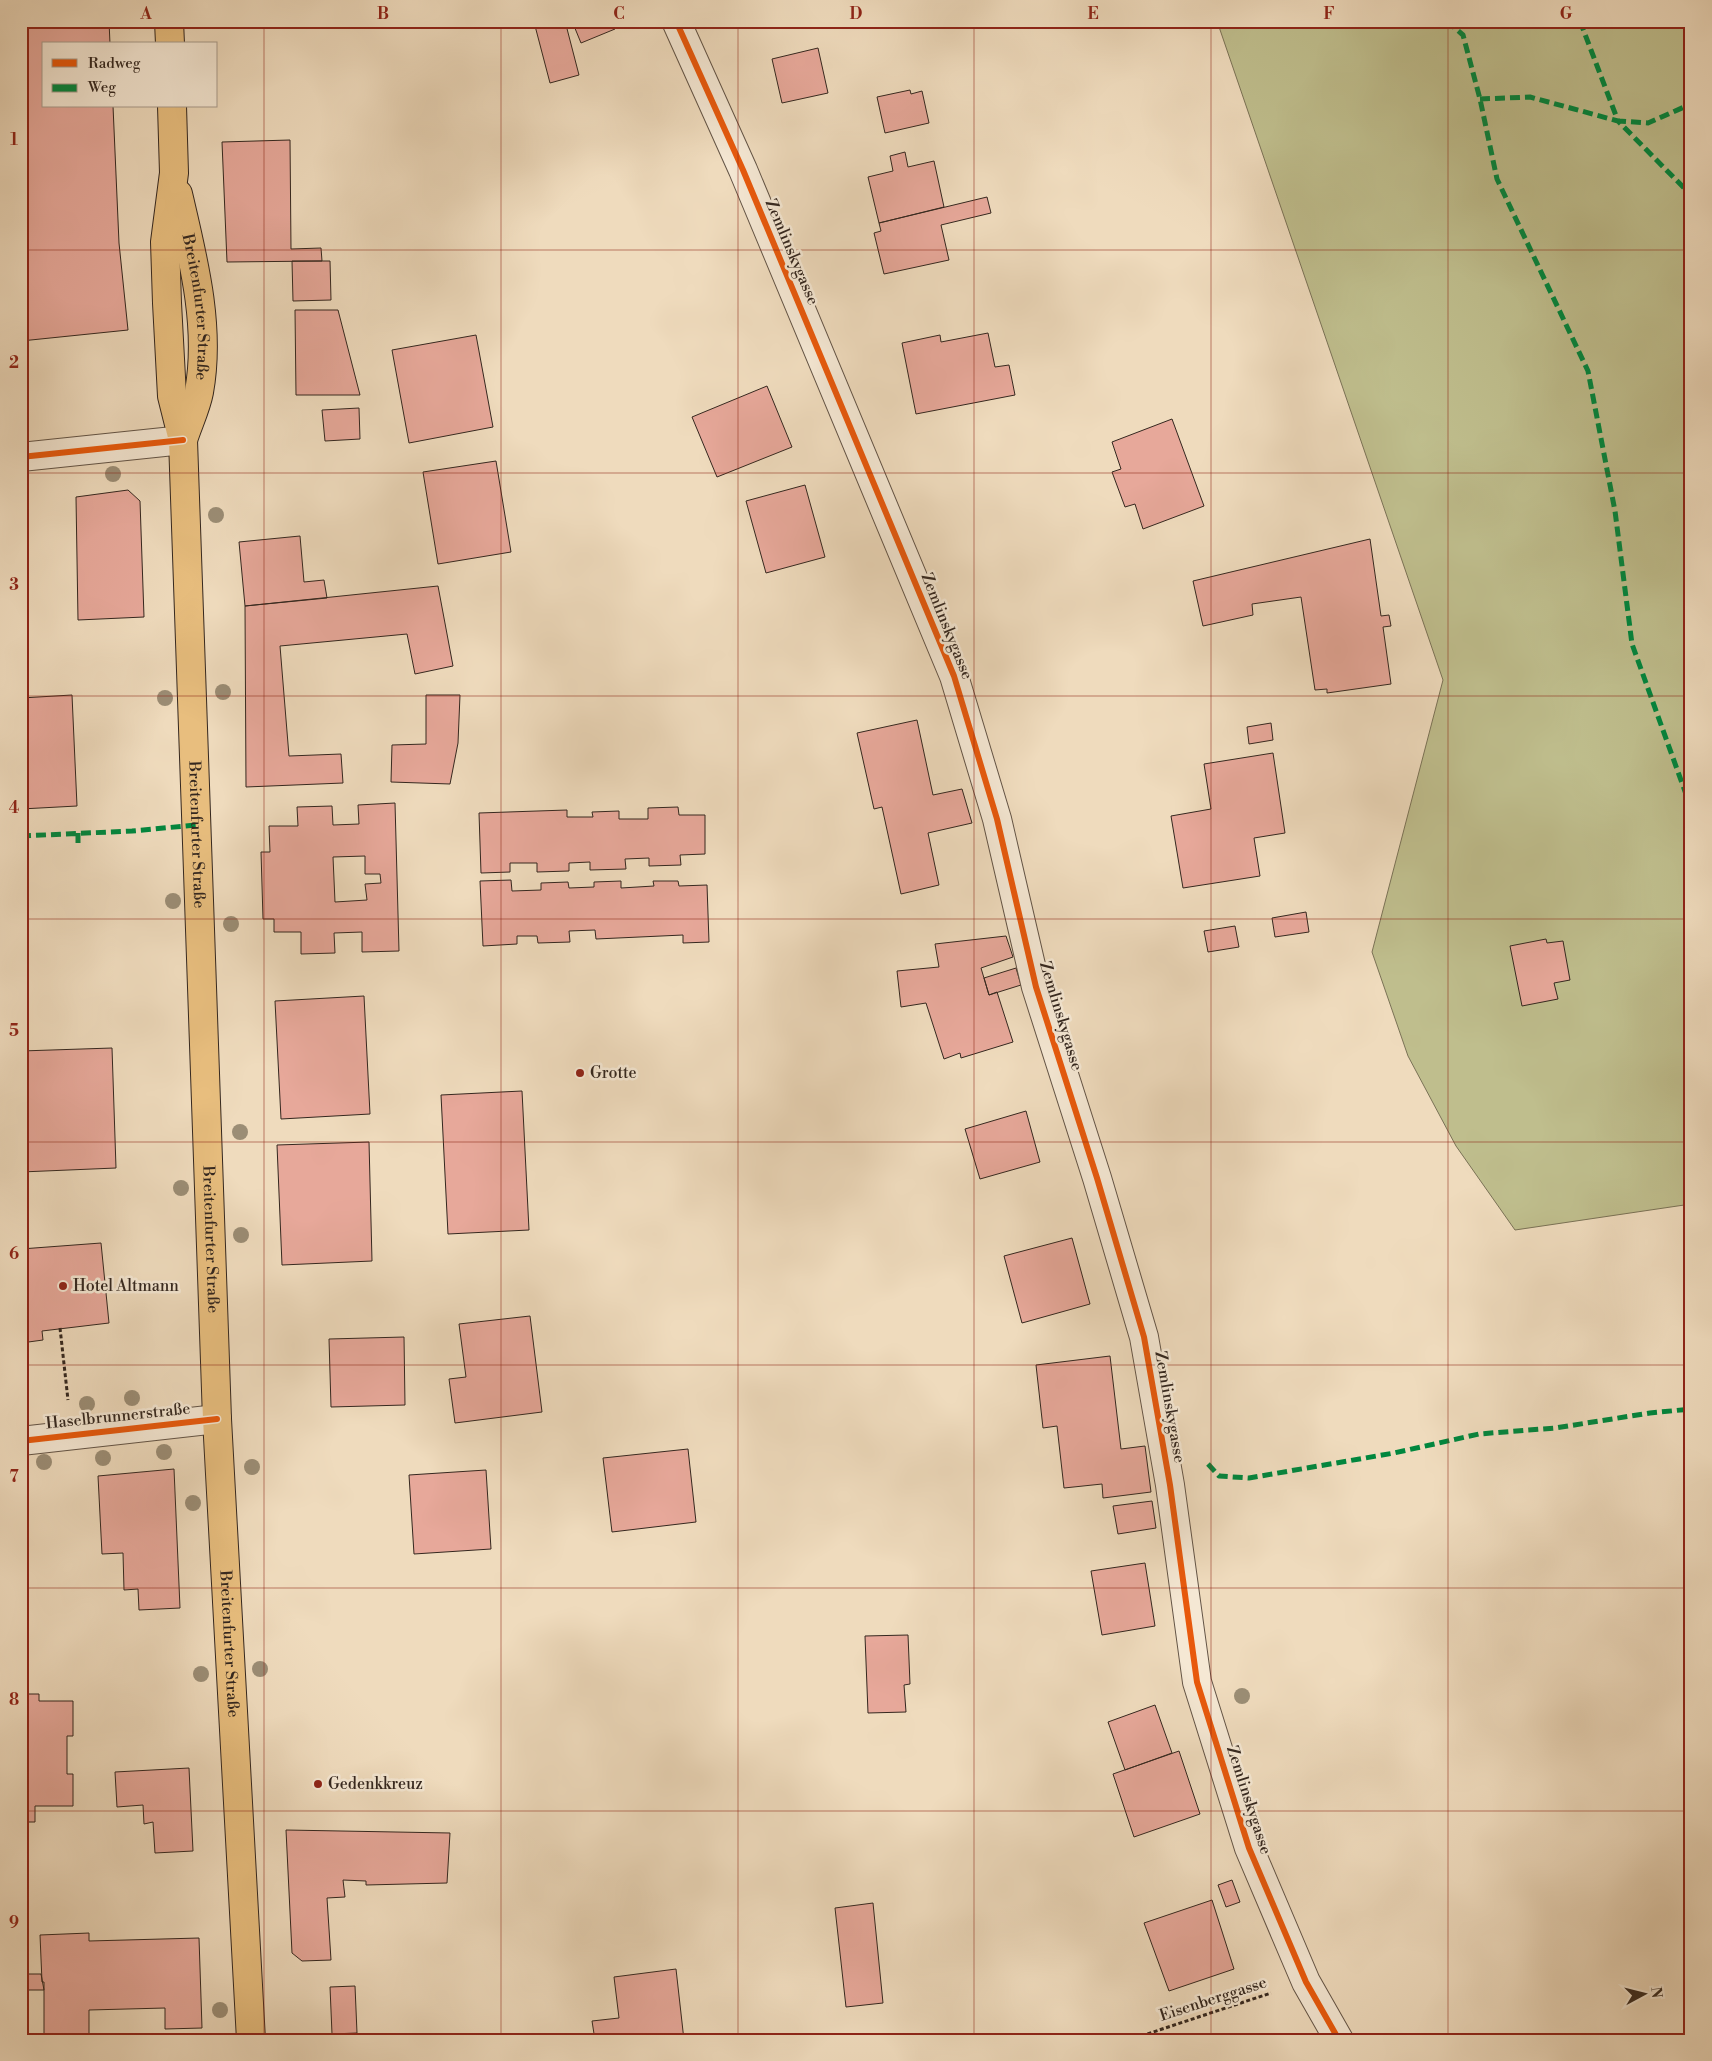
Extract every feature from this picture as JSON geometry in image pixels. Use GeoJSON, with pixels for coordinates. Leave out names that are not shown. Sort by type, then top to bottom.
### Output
{"type":"FeatureCollection","features":[{"type":"Feature","properties":{"kind":"main road"},"geometry":{"type":"LineString","coordinates":[[169,21],[170,42]]}},
{"type":"Feature","properties":{"kind":"main road","name":"Breitenfurter Straße"},"geometry":{"type":"LineString","coordinates":[[172,108],[174,173],[165,242],[166,303],[172,396],[183,440],[217,1419],[251,2040]]}},
{"type":"Feature","properties":{"kind":"street","name":"Zemlinskygasse"},"geometry":{"type":"LineString","coordinates":[[676,21],[743,170],[954,676],[997,819],[1036,987],[1097,1178],[1144,1337],[1170,1485],[1196,1682],[1249,1848],[1306,1982],[1339,2040]]}},
{"type":"Feature","properties":{"kind":"street"},"geometry":{"type":"LineString","coordinates":[[21,458],[183,440]]}},
{"type":"Feature","properties":{"kind":"street","name":"Haselbrunnerstraße"},"geometry":{"type":"LineString","coordinates":[[21,1440],[217,1419]]}},
{"type":"Feature","properties":{"kind":"path"},"geometry":{"type":"LineString","coordinates":[[60,1328],[72,1435]]}},
{"type":"Feature","properties":{"kind":"shaded area"},"geometry":{"type":"Polygon","coordinates":[[[1217,21],[1691,21],[1691,1204],[1515,1230],[1456,1146],[1408,1056],[1372,952],[1443,680],[1217,21]]]}},
{"type":"Feature","properties":{"kind":"building"},"geometry":{"type":"Polygon","coordinates":[[[21,21],[109,21],[110,42],[42,42],[42,108],[113,108],[119,243],[128,330],[21,341],[21,202],[27,202],[21,21]]]}},
{"type":"Feature","properties":{"kind":"building"},"geometry":{"type":"Polygon","coordinates":[[[565,21],[579,75],[550,83],[534,22],[565,21]]]}},
{"type":"Feature","properties":{"kind":"building"},"geometry":{"type":"Polygon","coordinates":[[[572,21],[612,21],[615,29],[581,43],[572,21]]]}},
{"type":"Feature","properties":{"kind":"building"},"geometry":{"type":"Polygon","coordinates":[[[818,48],[828,93],[782,103],[772,59],[818,48]]]}},
{"type":"Feature","properties":{"kind":"building"},"geometry":{"type":"Polygon","coordinates":[[[910,90],[911,94],[922,91],[929,123],[885,133],[877,97],[910,90]]]}},
{"type":"Feature","properties":{"kind":"building"},"geometry":{"type":"Polygon","coordinates":[[[290,140],[291,249],[321,248],[322,261],[227,262],[222,142],[290,140]]]}},
{"type":"Feature","properties":{"kind":"building"},"geometry":{"type":"Polygon","coordinates":[[[905,152],[908,167],[934,161],[944,207],[879,223],[868,177],[893,171],[890,156],[905,152]]]}},
{"type":"Feature","properties":{"kind":"building"},"geometry":{"type":"Polygon","coordinates":[[[987,197],[991,213],[941,225],[949,260],[884,274],[874,233],[881,231],[879,223],[987,197]]]}},
{"type":"Feature","properties":{"kind":"building"},"geometry":{"type":"Polygon","coordinates":[[[292,261],[330,261],[331,300],[293,301],[292,261]]]}},
{"type":"Feature","properties":{"kind":"building"},"geometry":{"type":"Polygon","coordinates":[[[295,310],[338,310],[360,395],[296,395],[295,310]]]}},
{"type":"Feature","properties":{"kind":"building"},"geometry":{"type":"Polygon","coordinates":[[[988,333],[995,367],[1009,365],[1015,395],[916,414],[902,343],[940,335],[941,342],[988,333]]]}},
{"type":"Feature","properties":{"kind":"building"},"geometry":{"type":"Polygon","coordinates":[[[476,335],[493,427],[409,443],[392,350],[476,335]]]}},
{"type":"Feature","properties":{"kind":"building"},"geometry":{"type":"Polygon","coordinates":[[[767,386],[792,447],[717,477],[692,417],[767,386]]]}},
{"type":"Feature","properties":{"kind":"building"},"geometry":{"type":"Polygon","coordinates":[[[359,408],[360,439],[325,441],[322,410],[359,408]]]}},
{"type":"Feature","properties":{"kind":"building"},"geometry":{"type":"Polygon","coordinates":[[[1172,419],[1204,506],[1143,529],[1135,504],[1125,507],[1112,472],[1121,469],[1112,442],[1172,419]]]}},
{"type":"Feature","properties":{"kind":"building"},"geometry":{"type":"Polygon","coordinates":[[[496,461],[511,552],[438,564],[423,472],[496,461]]]}},
{"type":"Feature","properties":{"kind":"building"},"geometry":{"type":"Polygon","coordinates":[[[805,485],[825,557],[766,573],[746,501],[805,485]]]}},
{"type":"Feature","properties":{"kind":"building"},"geometry":{"type":"Polygon","coordinates":[[[128,490],[140,501],[144,617],[78,620],[76,497],[128,490]]]}},
{"type":"Feature","properties":{"kind":"building"},"geometry":{"type":"Polygon","coordinates":[[[300,536],[304,582],[324,580],[327,598],[245,606],[239,542],[300,536]]]}},
{"type":"Feature","properties":{"kind":"building"},"geometry":{"type":"Polygon","coordinates":[[[1370,539],[1381,616],[1389,615],[1391,626],[1383,627],[1391,684],[1327,693],[1327,689],[1315,690],[1301,597],[1252,604],[1253,615],[1203,626],[1193,581],[1370,539]]]}},
{"type":"Feature","properties":{"kind":"building"},"geometry":{"type":"Polygon","coordinates":[[[438,586],[453,666],[415,674],[407,634],[280,646],[289,756],[341,754],[343,783],[246,787],[245,606],[438,586]]]}},
{"type":"Feature","properties":{"kind":"building"},"geometry":{"type":"Polygon","coordinates":[[[72,695],[77,806],[21,809],[21,698],[72,695]]]}},
{"type":"Feature","properties":{"kind":"building"},"geometry":{"type":"Polygon","coordinates":[[[426,695],[460,695],[458,743],[450,784],[391,782],[392,745],[426,744],[426,695]]]}},
{"type":"Feature","properties":{"kind":"building"},"geometry":{"type":"Polygon","coordinates":[[[917,720],[933,795],[962,789],[972,823],[928,833],[939,885],[901,894],[882,807],[874,809],[857,733],[917,720]]]}},
{"type":"Feature","properties":{"kind":"building"},"geometry":{"type":"Polygon","coordinates":[[[1271,723],[1273,740],[1249,744],[1247,727],[1271,723]]]}},
{"type":"Feature","properties":{"kind":"building"},"geometry":{"type":"Polygon","coordinates":[[[1273,753],[1285,833],[1254,838],[1260,876],[1183,888],[1171,816],[1211,809],[1204,764],[1273,753]]]}},
{"type":"Feature","properties":{"kind":"building"},"geometry":{"type":"Polygon","coordinates":[[[395,803],[399,951],[362,952],[362,932],[334,933],[335,953],[301,954],[301,932],[274,932],[274,919],[263,919],[261,852],[270,852],[269,826],[298,826],[297,807],[332,806],[333,825],[359,824],[358,805],[395,803]],[[365,856],[333,857],[335,902],[367,900],[365,884],[381,883],[380,874],[365,874],[365,856]]]}},
{"type":"Feature","properties":{"kind":"building"},"geometry":{"type":"Polygon","coordinates":[[[678,807],[679,815],[705,815],[705,854],[680,855],[681,865],[649,866],[649,858],[625,859],[626,869],[590,870],[590,862],[569,863],[569,871],[537,872],[537,863],[510,863],[510,872],[481,873],[479,813],[567,810],[567,817],[593,817],[592,812],[619,811],[619,819],[648,819],[648,808],[678,807]]]}},
{"type":"Feature","properties":{"kind":"building"},"geometry":{"type":"Polygon","coordinates":[[[511,880],[512,891],[541,890],[541,883],[568,882],[569,888],[594,887],[594,882],[621,881],[621,888],[654,886],[653,881],[678,881],[679,886],[707,885],[709,942],[683,943],[683,935],[596,939],[595,930],[569,931],[570,942],[538,943],[537,936],[517,936],[517,944],[483,946],[480,881],[511,880]]]}},
{"type":"Feature","properties":{"kind":"building"},"geometry":{"type":"Polygon","coordinates":[[[1306,912],[1309,932],[1275,937],[1272,918],[1306,912]]]}},
{"type":"Feature","properties":{"kind":"building"},"geometry":{"type":"Polygon","coordinates":[[[1235,926],[1239,947],[1208,952],[1204,931],[1235,926]]]}},
{"type":"Feature","properties":{"kind":"building"},"geometry":{"type":"Polygon","coordinates":[[[1006,936],[1013,957],[981,968],[989,995],[997,992],[1013,1042],[961,1058],[960,1053],[944,1059],[926,1003],[901,1007],[897,971],[939,967],[935,944],[1006,936]]]}},
{"type":"Feature","properties":{"kind":"building"},"geometry":{"type":"Polygon","coordinates":[[[1546,939],[1547,943],[1563,941],[1570,980],[1554,983],[1558,999],[1522,1006],[1510,946],[1546,939]]]}},
{"type":"Feature","properties":{"kind":"building"},"geometry":{"type":"Polygon","coordinates":[[[1016,968],[1021,985],[989,995],[984,978],[1016,968]]]}},
{"type":"Feature","properties":{"kind":"building"},"geometry":{"type":"Polygon","coordinates":[[[364,996],[370,1114],[281,1119],[275,1001],[364,996]]]}},
{"type":"Feature","properties":{"kind":"building"},"geometry":{"type":"Polygon","coordinates":[[[112,1048],[116,1168],[21,1172],[21,1051],[112,1048]]]}},
{"type":"Feature","properties":{"kind":"building"},"geometry":{"type":"Polygon","coordinates":[[[522,1091],[529,1230],[448,1234],[441,1095],[522,1091]]]}},
{"type":"Feature","properties":{"kind":"building"},"geometry":{"type":"Polygon","coordinates":[[[1026,1111],[1040,1162],[980,1179],[965,1129],[1026,1111]]]}},
{"type":"Feature","properties":{"kind":"building"},"geometry":{"type":"Polygon","coordinates":[[[369,1142],[372,1261],[282,1265],[277,1145],[369,1142]]]}},
{"type":"Feature","properties":{"kind":"building"},"geometry":{"type":"Polygon","coordinates":[[[1072,1238],[1090,1304],[1022,1323],[1004,1256],[1072,1238]]]}},
{"type":"Feature","properties":{"kind":"building","name":"Hotel Altmann"},"geometry":{"type":"Polygon","coordinates":[[[101,1243],[109,1323],[42,1331],[43,1340],[21,1343],[21,1249],[101,1243]]]}},
{"type":"Feature","properties":{"kind":"building"},"geometry":{"type":"Polygon","coordinates":[[[530,1316],[542,1412],[455,1423],[449,1379],[466,1377],[459,1324],[530,1316]]]}},
{"type":"Feature","properties":{"kind":"building"},"geometry":{"type":"Polygon","coordinates":[[[404,1337],[405,1405],[331,1407],[329,1339],[404,1337]]]}},
{"type":"Feature","properties":{"kind":"building"},"geometry":{"type":"Polygon","coordinates":[[[1110,1356],[1121,1449],[1145,1446],[1151,1492],[1103,1498],[1102,1484],[1064,1488],[1057,1426],[1043,1428],[1036,1365],[1110,1356]]]}},
{"type":"Feature","properties":{"kind":"building"},"geometry":{"type":"Polygon","coordinates":[[[688,1449],[696,1522],[612,1532],[603,1458],[688,1449]]]}},
{"type":"Feature","properties":{"kind":"building"},"geometry":{"type":"Polygon","coordinates":[[[174,1469],[180,1608],[139,1610],[138,1589],[124,1590],[123,1553],[102,1554],[98,1476],[174,1469]]]}},
{"type":"Feature","properties":{"kind":"building"},"geometry":{"type":"Polygon","coordinates":[[[486,1470],[491,1549],[414,1554],[409,1475],[486,1470]]]}},
{"type":"Feature","properties":{"kind":"building"},"geometry":{"type":"Polygon","coordinates":[[[1152,1501],[1156,1528],[1118,1534],[1113,1506],[1152,1501]]]}},
{"type":"Feature","properties":{"kind":"building"},"geometry":{"type":"Polygon","coordinates":[[[1145,1563],[1155,1626],[1102,1635],[1091,1571],[1145,1563]]]}},
{"type":"Feature","properties":{"kind":"building"},"geometry":{"type":"Polygon","coordinates":[[[908,1635],[910,1684],[904,1685],[906,1712],[868,1713],[865,1636],[908,1635]]]}},
{"type":"Feature","properties":{"kind":"building"},"geometry":{"type":"Polygon","coordinates":[[[21,1694],[39,1694],[39,1701],[73,1701],[73,1736],[67,1736],[67,1774],[73,1774],[73,1806],[35,1806],[35,1822],[21,1822],[21,1694]]]}},
{"type":"Feature","properties":{"kind":"building"},"geometry":{"type":"Polygon","coordinates":[[[1155,1705],[1172,1753],[1125,1770],[1108,1722],[1155,1705]]]}},
{"type":"Feature","properties":{"kind":"building"},"geometry":{"type":"Polygon","coordinates":[[[1179,1751],[1200,1814],[1134,1837],[1113,1774],[1179,1751]]]}},
{"type":"Feature","properties":{"kind":"building"},"geometry":{"type":"Polygon","coordinates":[[[189,1768],[193,1851],[155,1853],[153,1822],[144,1824],[143,1805],[117,1807],[115,1772],[189,1768]]]}},
{"type":"Feature","properties":{"kind":"building"},"geometry":{"type":"Polygon","coordinates":[[[286,1830],[450,1833],[447,1883],[366,1885],[366,1881],[343,1880],[345,1897],[327,1898],[331,1960],[302,1961],[292,1953],[286,1830]]]}},
{"type":"Feature","properties":{"kind":"building"},"geometry":{"type":"Polygon","coordinates":[[[1232,1880],[1240,1902],[1226,1907],[1218,1885],[1232,1880]]]}},
{"type":"Feature","properties":{"kind":"building"},"geometry":{"type":"Polygon","coordinates":[[[1212,1900],[1234,1969],[1169,1991],[1144,1923],[1212,1900]]]}},
{"type":"Feature","properties":{"kind":"building"},"geometry":{"type":"Polygon","coordinates":[[[873,1903],[883,2003],[846,2007],[835,1908],[873,1903]]]}},
{"type":"Feature","properties":{"kind":"building"},"geometry":{"type":"Polygon","coordinates":[[[89,1933],[89,1941],[199,1938],[202,2028],[165,2029],[165,2008],[89,2010],[89,2040],[44,2040],[44,1982],[42,1982],[40,1935],[89,1933]]]}},
{"type":"Feature","properties":{"kind":"building"},"geometry":{"type":"Polygon","coordinates":[[[676,1969],[684,2040],[595,2040],[592,2021],[619,2018],[614,1977],[676,1969]]]}},
{"type":"Feature","properties":{"kind":"building"},"geometry":{"type":"Polygon","coordinates":[[[21,1974],[41,1974],[44,1990],[21,1990],[21,1974]]]}},
{"type":"Feature","properties":{"kind":"building"},"geometry":{"type":"Polygon","coordinates":[[[355,1986],[357,2033],[332,2034],[330,1987],[355,1986]]]}},
{"type":"Feature","properties":{"kind":"marked path"},"geometry":{"type":"LineString","coordinates":[[1447,21],[1463,35],[1480,99],[1497,179],[1588,371],[1615,511],[1632,644],[1691,808]]}},
{"type":"Feature","properties":{"kind":"marked path"},"geometry":{"type":"LineString","coordinates":[[1580,21],[1618,121],[1648,123],[1691,104]]}},
{"type":"Feature","properties":{"kind":"marked path"},"geometry":{"type":"LineString","coordinates":[[1480,99],[1530,97],[1618,121],[1691,195]]}},
{"type":"Feature","properties":{"kind":"marked path"},"geometry":{"type":"LineString","coordinates":[[21,836],[132,831],[196,825]]}},
{"type":"Feature","properties":{"kind":"marked path"},"geometry":{"type":"LineString","coordinates":[[78,833],[78,846]]}},
{"type":"Feature","properties":{"kind":"marked path"},"geometry":{"type":"LineString","coordinates":[[1208,1464],[1219,1476],[1249,1478],[1394,1453],[1479,1434],[1555,1428],[1650,1413],[1691,1409]]}},
{"type":"Feature","properties":{"kind":"cycle path"},"geometry":{"type":"LineString","coordinates":[[676,21],[743,170],[954,676],[997,819],[1036,987],[1097,1178],[1144,1337],[1170,1485],[1197,1682],[1249,1848],[1306,1982],[1339,2040]]}},
{"type":"Feature","properties":{"kind":"cycle path"},"geometry":{"type":"LineString","coordinates":[[21,457],[183,440]]}},
{"type":"Feature","properties":{"kind":"cycle path"},"geometry":{"type":"LineString","coordinates":[[21,1441],[217,1419]]}},
{"type":"Feature","properties":{"kind":"place","name":"Grotte"},"geometry":{"type":"Point","coordinates":[580,1073]}},
{"type":"Feature","properties":{"kind":"place","name":"Hotel Altmann"},"geometry":{"type":"Point","coordinates":[63,1286]}},
{"type":"Feature","properties":{"kind":"place","name":"Gedenkkreuz"},"geometry":{"type":"Point","coordinates":[318,1784]}}]}
